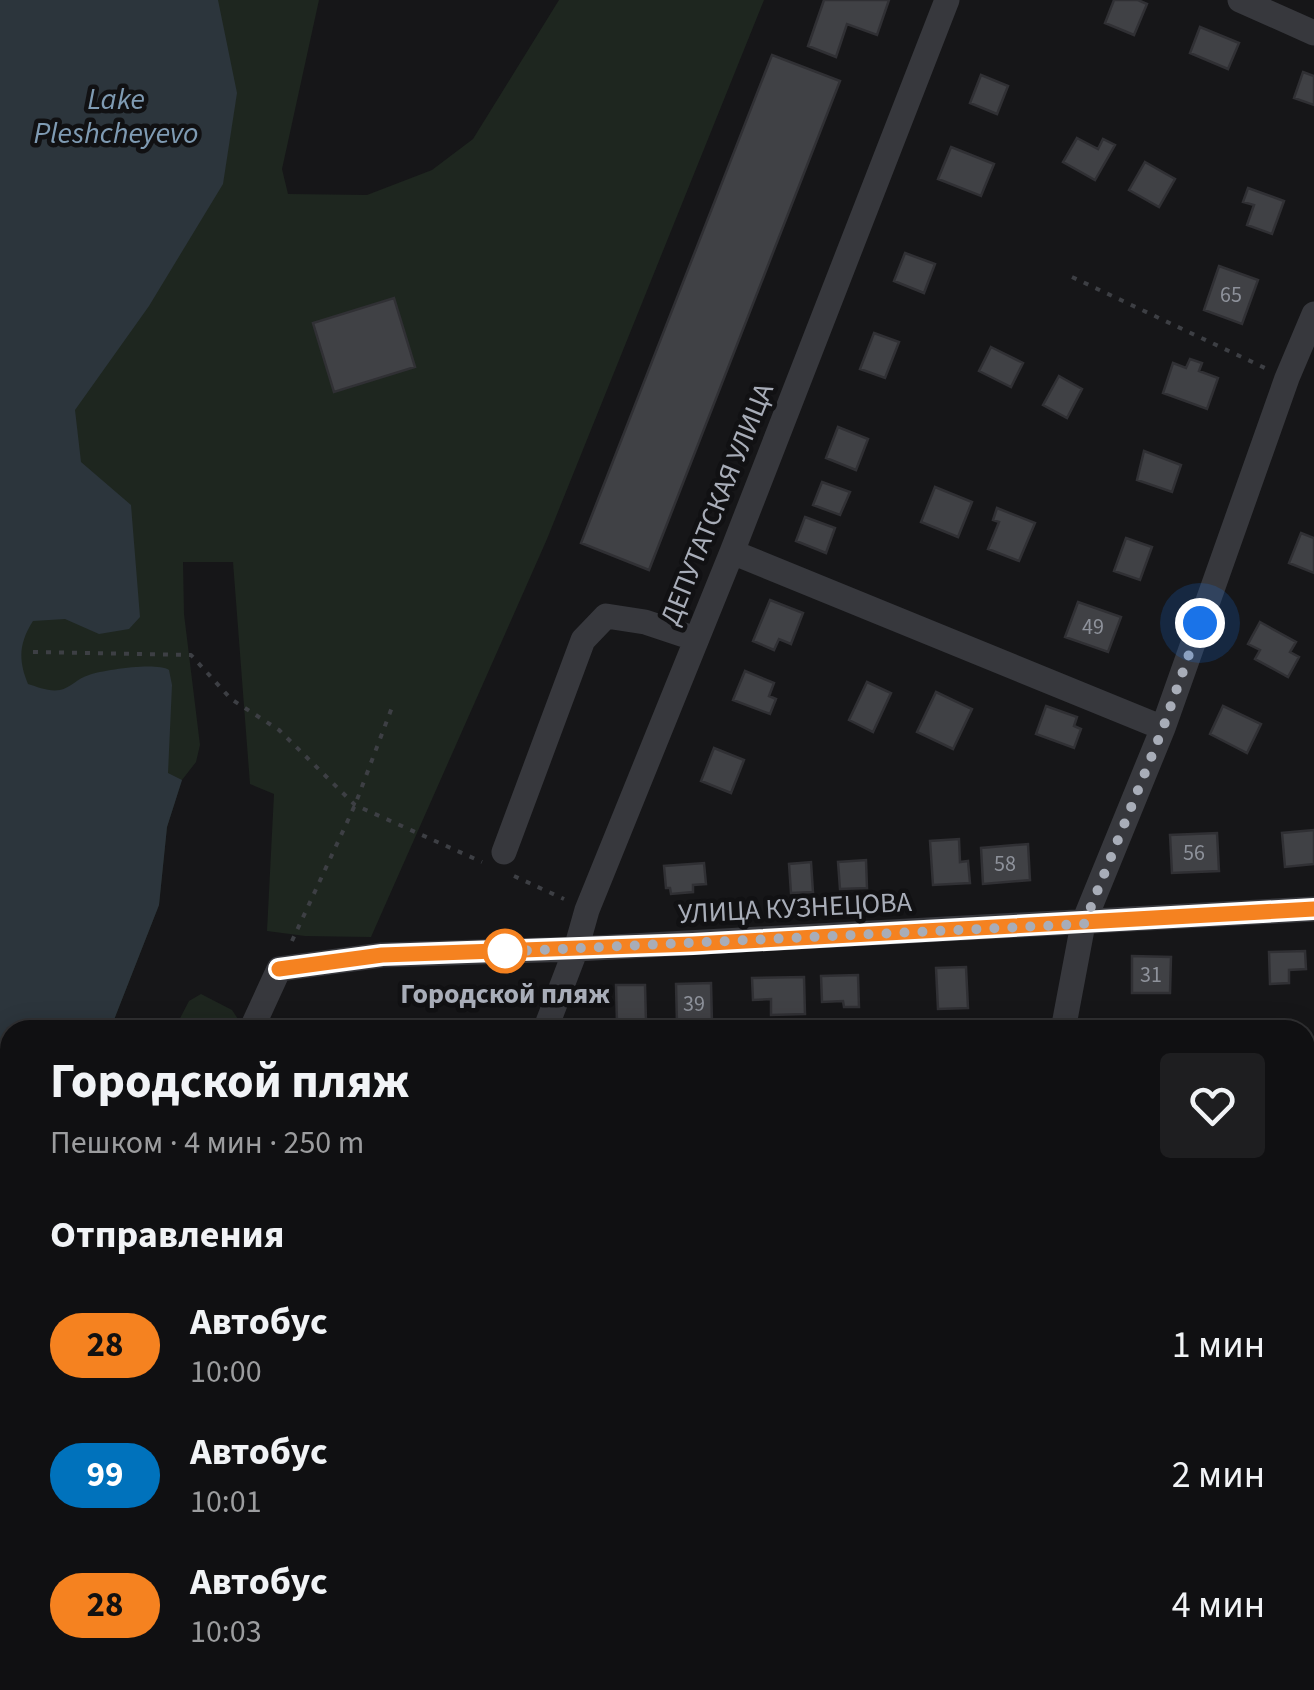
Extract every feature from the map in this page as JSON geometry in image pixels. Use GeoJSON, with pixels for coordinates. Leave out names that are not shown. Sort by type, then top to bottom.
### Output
{"type":"FeatureCollection","features":[{"type":"Feature","properties":{"kind":"street","name":"ДЕПУТАТСКАЯ УЛИЦА"},"geometry":{"type":"LineString","coordinates":[[549,1020],[587,910],[732,552],[947,0]]}},
{"type":"Feature","properties":{"kind":"street"},"geometry":{"type":"LineString","coordinates":[[1240,0],[1314,32]]}},
{"type":"Feature","properties":{"kind":"street"},"geometry":{"type":"LineString","coordinates":[[1064,1020],[1084,924],[1163,728],[1287,378],[1314,314]]}},
{"type":"Feature","properties":{"kind":"street"},"geometry":{"type":"LineString","coordinates":[[732,552],[1163,728]]}},
{"type":"Feature","properties":{"kind":"street"},"geometry":{"type":"LineString","coordinates":[[501,861],[583,640],[606,616],[645,622],[696,639]]}},
{"type":"Feature","properties":{"kind":"street","name":"УЛИЦА КУЗНЕЦОВА"},"geometry":{"type":"LineString","coordinates":[[279,969],[382,955],[1084,924],[1314,909]]}},
{"type":"Feature","properties":{"kind":"street"},"geometry":{"type":"LineString","coordinates":[[256,1020],[279,969]]}},
{"type":"Feature","properties":{"kind":"path"},"geometry":{"type":"LineString","coordinates":[[1072,277],[1287,378]]}},
{"type":"Feature","properties":{"kind":"path"},"geometry":{"type":"LineString","coordinates":[[33,652],[192,655],[231,699],[280,730],[355,804],[501,861]]}},
{"type":"Feature","properties":{"kind":"path"},"geometry":{"type":"LineString","coordinates":[[279,969],[355,804],[394,702]]}},
{"type":"Feature","properties":{"kind":"path"},"geometry":{"type":"LineString","coordinates":[[515,877],[587,910]]}},
{"type":"Feature","properties":{"kind":"shaded area"},"geometry":{"type":"Polygon","coordinates":[[[0,0],[319,0],[282,169],[288,194],[367,195],[432,170],[473,139],[559,0],[764,0],[547,539],[371,937],[267,931],[274,794],[250,784],[233,562],[183,562],[184,614],[200,745],[196,762],[182,780],[167,827],[159,905],[114,1020],[0,1020],[0,0]]]}},
{"type":"Feature","properties":{"kind":"shaded area"},"geometry":{"type":"Polygon","coordinates":[[[201,994],[232,1010],[238,1020],[179,1020],[189,1001],[201,994]]]}},
{"type":"Feature","properties":{"kind":"water","name":"Lake Pleshcheyevo"},"geometry":{"type":"Polygon","coordinates":[[[0,0],[218,0],[237,93],[223,184],[149,306],[75,410],[81,462],[131,505],[140,617],[129,629],[99,634],[65,619],[33,621],[21,659],[28,684],[48,690],[60,690],[85,676],[117,669],[169,670],[172,685],[168,773],[182,780],[167,827],[159,905],[114,1020],[0,1020],[0,0]]]}},
{"type":"Feature","properties":{"kind":"building"},"geometry":{"type":"Polygon","coordinates":[[[824,0],[889,0],[877,35],[847,24],[836,57],[808,46],[824,0]]]}},
{"type":"Feature","properties":{"kind":"building"},"geometry":{"type":"Polygon","coordinates":[[[1114,0],[1147,4],[1134,35],[1105,23],[1114,0]]]}},
{"type":"Feature","properties":{"kind":"building"},"geometry":{"type":"Polygon","coordinates":[[[1200,27],[1239,43],[1228,69],[1190,53],[1200,27]]]}},
{"type":"Feature","properties":{"kind":"building"},"geometry":{"type":"Polygon","coordinates":[[[772,55],[840,81],[649,570],[581,543],[772,55]]]}},
{"type":"Feature","properties":{"kind":"building"},"geometry":{"type":"Polygon","coordinates":[[[1303,72],[1314,76],[1314,105],[1294,98],[1303,72]]]}},
{"type":"Feature","properties":{"kind":"building"},"geometry":{"type":"Polygon","coordinates":[[[981,75],[1008,86],[997,114],[970,103],[981,75]]]}},
{"type":"Feature","properties":{"kind":"building"},"geometry":{"type":"Polygon","coordinates":[[[1077,138],[1098,149],[1103,139],[1115,145],[1095,180],[1063,162],[1077,138]]]}},
{"type":"Feature","properties":{"kind":"building"},"geometry":{"type":"Polygon","coordinates":[[[951,147],[994,164],[981,196],[938,179],[951,147]]]}},
{"type":"Feature","properties":{"kind":"building"},"geometry":{"type":"Polygon","coordinates":[[[1145,162],[1175,179],[1159,207],[1129,190],[1145,162]]]}},
{"type":"Feature","properties":{"kind":"building"},"geometry":{"type":"Polygon","coordinates":[[[1248,188],[1284,201],[1272,234],[1247,225],[1254,205],[1243,202],[1248,188]]]}},
{"type":"Feature","properties":{"kind":"building"},"geometry":{"type":"Polygon","coordinates":[[[905,253],[935,264],[924,293],[894,281],[905,253]]]}},
{"type":"Feature","properties":{"kind":"building"},"geometry":{"type":"Polygon","coordinates":[[[1219,266],[1258,280],[1242,324],[1204,310],[1219,266]]]}},
{"type":"Feature","properties":{"kind":"building"},"geometry":{"type":"Polygon","coordinates":[[[394,298],[415,367],[334,392],[313,323],[394,298]]]}},
{"type":"Feature","properties":{"kind":"building"},"geometry":{"type":"Polygon","coordinates":[[[874,333],[899,342],[885,378],[860,369],[874,333]]]}},
{"type":"Feature","properties":{"kind":"building"},"geometry":{"type":"Polygon","coordinates":[[[991,347],[1023,363],[1011,387],[979,371],[991,347]]]}},
{"type":"Feature","properties":{"kind":"building"},"geometry":{"type":"Polygon","coordinates":[[[1190,359],[1202,363],[1199,371],[1218,378],[1207,409],[1163,393],[1173,363],[1186,368],[1190,359]]]}},
{"type":"Feature","properties":{"kind":"building"},"geometry":{"type":"Polygon","coordinates":[[[1059,376],[1082,389],[1067,418],[1043,405],[1059,376]]]}},
{"type":"Feature","properties":{"kind":"building"},"geometry":{"type":"Polygon","coordinates":[[[838,427],[868,439],[856,470],[826,458],[838,427]]]}},
{"type":"Feature","properties":{"kind":"building"},"geometry":{"type":"Polygon","coordinates":[[[1144,451],[1181,465],[1172,492],[1137,480],[1144,451]]]}},
{"type":"Feature","properties":{"kind":"building"},"geometry":{"type":"Polygon","coordinates":[[[822,482],[850,492],[840,515],[813,505],[822,482]]]}},
{"type":"Feature","properties":{"kind":"building"},"geometry":{"type":"Polygon","coordinates":[[[935,487],[972,502],[958,537],[921,522],[935,487]]]}},
{"type":"Feature","properties":{"kind":"building"},"geometry":{"type":"Polygon","coordinates":[[[997,508],[1035,523],[1019,561],[988,549],[999,522],[993,520],[997,508]]]}},
{"type":"Feature","properties":{"kind":"building"},"geometry":{"type":"Polygon","coordinates":[[[805,517],[835,528],[826,553],[796,541],[805,517]]]}},
{"type":"Feature","properties":{"kind":"building"},"geometry":{"type":"Polygon","coordinates":[[[1301,533],[1314,538],[1314,573],[1289,563],[1301,533]]]}},
{"type":"Feature","properties":{"kind":"building"},"geometry":{"type":"Polygon","coordinates":[[[1126,538],[1152,547],[1140,580],[1114,571],[1126,538]]]}},
{"type":"Feature","properties":{"kind":"building"},"geometry":{"type":"Polygon","coordinates":[[[770,600],[803,613],[791,644],[779,639],[774,650],[753,641],[770,600]]]}},
{"type":"Feature","properties":{"kind":"building"},"geometry":{"type":"Polygon","coordinates":[[[1078,602],[1121,617],[1108,652],[1065,637],[1078,602]]]}},
{"type":"Feature","properties":{"kind":"building"},"geometry":{"type":"Polygon","coordinates":[[[1260,622],[1296,642],[1290,652],[1299,657],[1288,677],[1255,659],[1260,650],[1248,644],[1260,622]]]}},
{"type":"Feature","properties":{"kind":"building"},"geometry":{"type":"Polygon","coordinates":[[[745,671],[774,683],[769,696],[776,699],[770,714],[733,700],[745,671]]]}},
{"type":"Feature","properties":{"kind":"building"},"geometry":{"type":"Polygon","coordinates":[[[867,682],[891,693],[873,732],[849,720],[867,682]]]}},
{"type":"Feature","properties":{"kind":"building"},"geometry":{"type":"Polygon","coordinates":[[[936,692],[972,709],[953,749],[917,732],[936,692]]]}},
{"type":"Feature","properties":{"kind":"building"},"geometry":{"type":"Polygon","coordinates":[[[1046,706],[1077,717],[1074,726],[1081,729],[1074,748],[1036,734],[1046,706]]]}},
{"type":"Feature","properties":{"kind":"building"},"geometry":{"type":"Polygon","coordinates":[[[1223,706],[1261,724],[1247,753],[1210,734],[1223,706]]]}},
{"type":"Feature","properties":{"kind":"building"},"geometry":{"type":"Polygon","coordinates":[[[714,748],[744,760],[731,793],[701,781],[714,748]]]}},
{"type":"Feature","properties":{"kind":"building"},"geometry":{"type":"Polygon","coordinates":[[[1314,830],[1314,864],[1285,867],[1282,833],[1314,830]]]}},
{"type":"Feature","properties":{"kind":"building"},"geometry":{"type":"Polygon","coordinates":[[[1217,833],[1219,871],[1172,873],[1170,835],[1217,833]]]}},
{"type":"Feature","properties":{"kind":"building"},"geometry":{"type":"Polygon","coordinates":[[[959,839],[960,862],[968,861],[970,883],[933,885],[930,841],[959,839]]]}},
{"type":"Feature","properties":{"kind":"building"},"geometry":{"type":"Polygon","coordinates":[[[1028,844],[1030,880],[983,884],[981,848],[1028,844]]]}},
{"type":"Feature","properties":{"kind":"building"},"geometry":{"type":"Polygon","coordinates":[[[866,860],[867,888],[840,889],[838,862],[866,860]]]}},
{"type":"Feature","properties":{"kind":"building"},"geometry":{"type":"Polygon","coordinates":[[[811,862],[813,892],[791,893],[789,864],[811,862]]]}},
{"type":"Feature","properties":{"kind":"building"},"geometry":{"type":"Polygon","coordinates":[[[704,863],[706,884],[693,885],[693,892],[671,894],[670,888],[666,888],[664,866],[704,863]]]}},
{"type":"Feature","properties":{"kind":"building"},"geometry":{"type":"Polygon","coordinates":[[[1305,951],[1306,969],[1289,970],[1289,983],[1270,984],[1269,952],[1305,951]]]}},
{"type":"Feature","properties":{"kind":"building"},"geometry":{"type":"Polygon","coordinates":[[[1132,956],[1171,957],[1170,993],[1132,993],[1132,956]]]}},
{"type":"Feature","properties":{"kind":"building"},"geometry":{"type":"Polygon","coordinates":[[[966,967],[968,1008],[938,1009],[936,968],[966,967]]]}},
{"type":"Feature","properties":{"kind":"building"},"geometry":{"type":"Polygon","coordinates":[[[858,975],[859,1007],[844,1007],[843,1001],[822,1002],[821,976],[858,975]]]}},
{"type":"Feature","properties":{"kind":"building"},"geometry":{"type":"Polygon","coordinates":[[[804,977],[805,1014],[771,1015],[771,999],[753,1000],[752,978],[804,977]]]}},
{"type":"Feature","properties":{"kind":"building"},"geometry":{"type":"Polygon","coordinates":[[[711,983],[712,1020],[677,1020],[676,984],[711,983]]]}},
{"type":"Feature","properties":{"kind":"building"},"geometry":{"type":"Polygon","coordinates":[[[616,985],[645,985],[646,1020],[617,1020],[616,985]]]}},
{"type":"Feature","properties":{"kind":"bus line","name":"28"},"geometry":{"type":"LineString","coordinates":[[279,969],[382,955],[693,944],[1314,909]]}},
{"type":"Feature","properties":{"kind":"place","name":"Городской пляж"},"geometry":{"type":"Point","coordinates":[505,951]}},
{"type":"Feature","properties":{"kind":"route"},"geometry":{"type":"LineString","coordinates":[[505,951],[498,952],[1084,924],[1163,728],[1200,623]]}}]}
